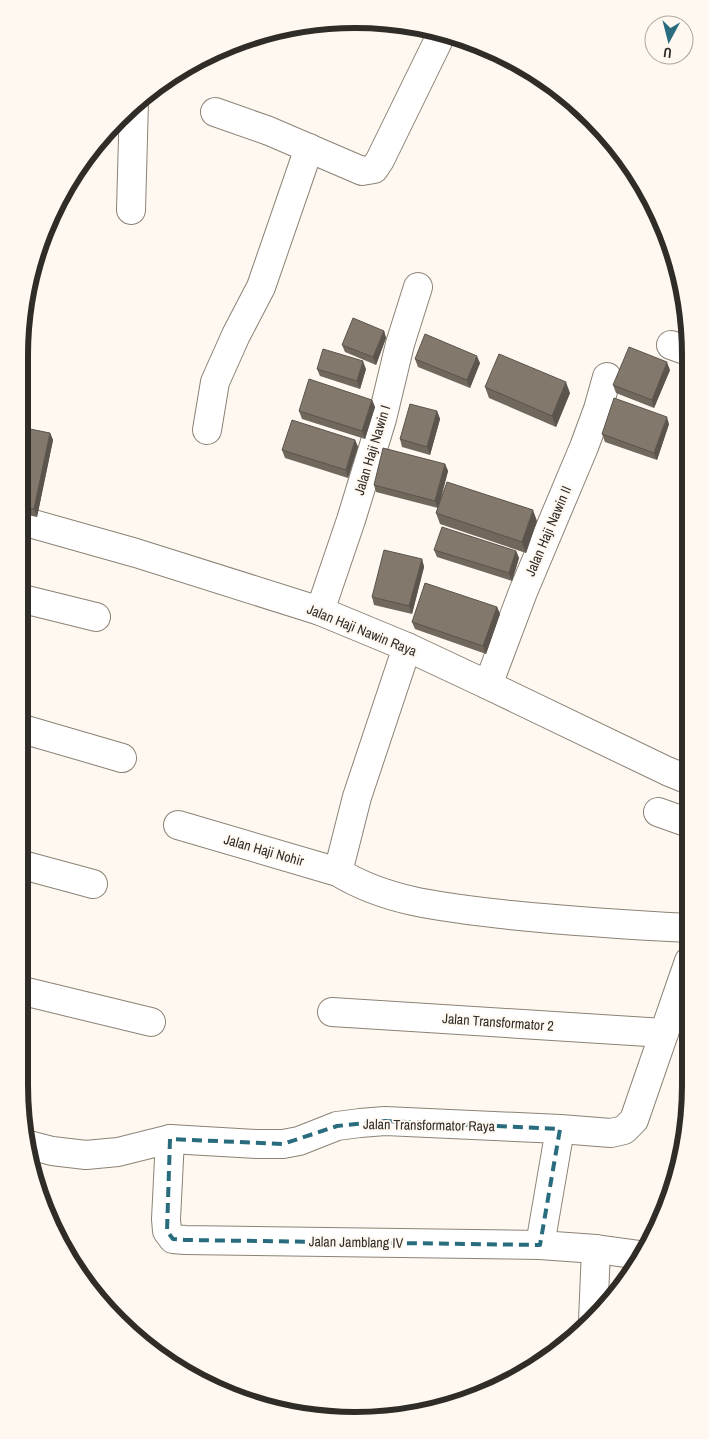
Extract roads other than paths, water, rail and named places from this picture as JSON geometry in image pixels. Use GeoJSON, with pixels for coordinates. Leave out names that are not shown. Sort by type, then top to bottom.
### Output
{"type":"FeatureCollection","features":[{"type":"Feature","properties":{"kind":"street"},"geometry":{"type":"LineString","coordinates":[[215,112],[269,131],[362,171],[374,169],[439,39]]}},
{"type":"Feature","properties":{"kind":"street"},"geometry":{"type":"LineString","coordinates":[[131,210],[134,114]]}},
{"type":"Feature","properties":{"kind":"street"},"geometry":{"type":"LineString","coordinates":[[207,430],[215,382],[236,335],[261,287],[308,148]]}},
{"type":"Feature","properties":{"kind":"street","name":"Jalan Haji Nawin I"},"geometry":{"type":"LineString","coordinates":[[320,611],[351,520],[382,418],[400,344],[418,287]]}},
{"type":"Feature","properties":{"kind":"street","name":"Jalan Haji Nawin II"},"geometry":{"type":"LineString","coordinates":[[488,685],[522,592],[588,437],[607,377]]}},
{"type":"Feature","properties":{"kind":"street","name":"Jalan Haji Nawin Raya"},"geometry":{"type":"LineString","coordinates":[[28,523],[136,553],[320,611],[488,685],[682,777]]}},
{"type":"Feature","properties":{"kind":"street"},"geometry":{"type":"LineString","coordinates":[[28,600],[96,617]]}},
{"type":"Feature","properties":{"kind":"street"},"geometry":{"type":"LineString","coordinates":[[344,875],[357,797],[407,648]]}},
{"type":"Feature","properties":{"kind":"street"},"geometry":{"type":"LineString","coordinates":[[28,731],[122,758]]}},
{"type":"Feature","properties":{"kind":"street"},"geometry":{"type":"LineString","coordinates":[[658,812],[682,821]]}},
{"type":"Feature","properties":{"kind":"street","name":"Jalan Haji Nohir"},"geometry":{"type":"LineString","coordinates":[[178,825],[344,875],[400,899],[446,908],[578,922],[682,928]]}},
{"type":"Feature","properties":{"kind":"street"},"geometry":{"type":"LineString","coordinates":[[28,866],[93,884]]}},
{"type":"Feature","properties":{"kind":"street","name":"Jalan Transformator Raya"},"geometry":{"type":"LineString","coordinates":[[34,1146],[52,1151],[86,1155],[118,1152],[170,1140],[283,1144],[299,1141],[337,1126],[385,1121],[611,1133],[624,1130],[634,1120],[682,981]]}},
{"type":"Feature","properties":{"kind":"street"},"geometry":{"type":"LineString","coordinates":[[28,992],[151,1022]]}},
{"type":"Feature","properties":{"kind":"street","name":"Jalan Transformator 2"},"geometry":{"type":"LineString","coordinates":[[332,1012],[664,1033]]}},
{"type":"Feature","properties":{"kind":"street"},"geometry":{"type":"LineString","coordinates":[[540,1245],[560,1129]]}},
{"type":"Feature","properties":{"kind":"street","name":"Jalan Jamblang IV"},"geometry":{"type":"LineString","coordinates":[[170,1140],[166,1219],[167,1231],[173,1239],[540,1245],[634,1254]]}},
{"type":"Feature","properties":{"kind":"street"},"geometry":{"type":"LineString","coordinates":[[594,1307],[596,1249]]}}]}
